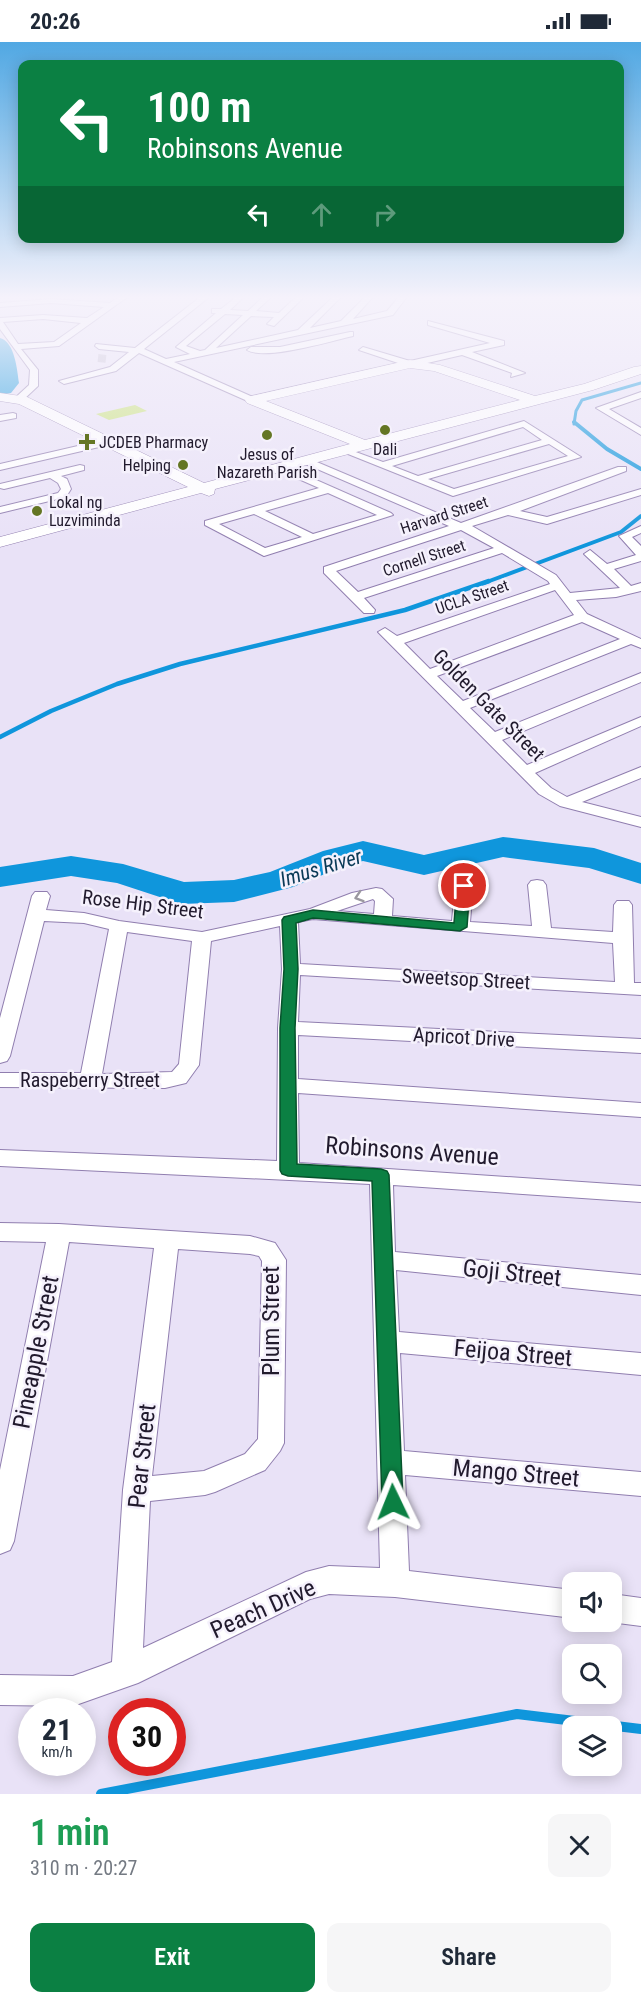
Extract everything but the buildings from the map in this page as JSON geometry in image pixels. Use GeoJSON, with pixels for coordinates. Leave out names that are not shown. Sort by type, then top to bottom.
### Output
{"type":"FeatureCollection","features":[{"type":"Feature","properties":{"kind":"main road"},"geometry":{"type":"LineString","coordinates":[[252,400],[341,380]]}},
{"type":"Feature","properties":{"kind":"main road"},"geometry":{"type":"LineString","coordinates":[[472,380],[539,402],[638,380]]}},
{"type":"Feature","properties":{"kind":"main road"},"geometry":{"type":"LineString","coordinates":[[0,542],[363,449],[539,402],[608,380]]}},
{"type":"Feature","properties":{"kind":"main road"},"geometry":{"type":"LineString","coordinates":[[0,397],[23,395],[108,442],[206,490]]}},
{"type":"Feature","properties":{"kind":"main road"},"geometry":{"type":"LineString","coordinates":[[252,400],[363,449]]}},
{"type":"Feature","properties":{"kind":"main road"},"geometry":{"type":"LineString","coordinates":[[0,549],[206,490]]}},
{"type":"Feature","properties":{"kind":"street"},"geometry":{"type":"LineString","coordinates":[[23,395],[26,380]]}},
{"type":"Feature","properties":{"kind":"street"},"geometry":{"type":"LineString","coordinates":[[64,381],[69,380]]}},
{"type":"Feature","properties":{"kind":"street"},"geometry":{"type":"LineString","coordinates":[[208,380],[252,400]]}},
{"type":"Feature","properties":{"kind":"street"},"geometry":{"type":"LineString","coordinates":[[638,399],[602,408],[641,432]]}},
{"type":"Feature","properties":{"kind":"street"},"geometry":{"type":"LineString","coordinates":[[0,418],[13,416]]}},
{"type":"Feature","properties":{"kind":"street"},"geometry":{"type":"LineString","coordinates":[[363,449],[383,465],[453,492],[576,457],[524,424],[383,465]]}},
{"type":"Feature","properties":{"kind":"street"},"geometry":{"type":"LineString","coordinates":[[418,479],[549,441]]}},
{"type":"Feature","properties":{"kind":"street"},"geometry":{"type":"LineString","coordinates":[[0,467],[108,442]]}},
{"type":"Feature","properties":{"kind":"street"},"geometry":{"type":"LineString","coordinates":[[0,455],[15,464]]}},
{"type":"Feature","properties":{"kind":"street"},"geometry":{"type":"LineString","coordinates":[[314,461],[467,527],[541,571],[558,585],[582,617],[636,641]]}},
{"type":"Feature","properties":{"kind":"street"},"geometry":{"type":"LineString","coordinates":[[2,485],[80,468]]}},
{"type":"Feature","properties":{"kind":"street"},"geometry":{"type":"LineString","coordinates":[[285,469],[387,515],[264,552],[208,523],[329,489]]}},
{"type":"Feature","properties":{"kind":"street","name":"Harvard Street"},"geometry":{"type":"LineString","coordinates":[[369,610],[328,570],[467,527],[622,469]]}},
{"type":"Feature","properties":{"kind":"street"},"geometry":{"type":"LineString","coordinates":[[0,510],[62,495],[66,489],[63,481],[51,475]]}},
{"type":"Feature","properties":{"kind":"street"},"geometry":{"type":"LineString","coordinates":[[2,485],[33,502]]}},
{"type":"Feature","properties":{"kind":"street"},"geometry":{"type":"LineString","coordinates":[[507,511],[547,521],[641,492]]}},
{"type":"Feature","properties":{"kind":"street"},"geometry":{"type":"LineString","coordinates":[[253,509],[313,538]]}},
{"type":"Feature","properties":{"kind":"street"},"geometry":{"type":"LineString","coordinates":[[606,568],[641,555],[625,536],[641,530]]}},
{"type":"Feature","properties":{"kind":"street","name":"Cornell Street"},"geometry":{"type":"LineString","coordinates":[[356,597],[502,549]]}},
{"type":"Feature","properties":{"kind":"street"},"geometry":{"type":"LineString","coordinates":[[590,554],[636,589]]}},
{"type":"Feature","properties":{"kind":"street","name":"UCLA Street"},"geometry":{"type":"LineString","coordinates":[[391,636],[558,585]]}},
{"type":"Feature","properties":{"kind":"street"},"geometry":{"type":"LineString","coordinates":[[567,597],[636,589]]}},
{"type":"Feature","properties":{"kind":"street"},"geometry":{"type":"LineString","coordinates":[[428,674],[582,617]]}},
{"type":"Feature","properties":{"kind":"street","name":"Golden Gate Street"},"geometry":{"type":"LineString","coordinates":[[391,636],[545,791],[566,803],[641,822]]}},
{"type":"Feature","properties":{"kind":"street"},"geometry":{"type":"LineString","coordinates":[[460,707],[636,641]]}},
{"type":"Feature","properties":{"kind":"street"},"geometry":{"type":"LineString","coordinates":[[494,738],[641,677]]}},
{"type":"Feature","properties":{"kind":"street"},"geometry":{"type":"LineString","coordinates":[[526,771],[641,721]]}},
{"type":"Feature","properties":{"kind":"street"},"geometry":{"type":"LineString","coordinates":[[566,803],[641,772]]}},
{"type":"Feature","properties":{"kind":"street"},"geometry":{"type":"LineString","coordinates":[[624,780],[641,784]]}},
{"type":"Feature","properties":{"kind":"street"},"geometry":{"type":"LineString","coordinates":[[537,885],[542,932]]}},
{"type":"Feature","properties":{"kind":"street"},"geometry":{"type":"LineString","coordinates":[[460,927],[464,886]]}},
{"type":"Feature","properties":{"kind":"street"},"geometry":{"type":"LineString","coordinates":[[313,914],[358,897],[376,893],[384,899],[383,921]]}},
{"type":"Feature","properties":{"kind":"street"},"geometry":{"type":"LineString","coordinates":[[0,1056],[38,915],[41,896]]}},
{"type":"Feature","properties":{"kind":"street"},"geometry":{"type":"LineString","coordinates":[[623,905],[622,938],[633,988]]}},
{"type":"Feature","properties":{"kind":"street","name":"Rose Hip Street"},"geometry":{"type":"LineString","coordinates":[[38,915],[84,918],[119,926],[202,937],[313,914],[622,938]]}},
{"type":"Feature","properties":{"kind":"street"},"geometry":{"type":"LineString","coordinates":[[288,1170],[288,1028],[291,969],[289,920]]}},
{"type":"Feature","properties":{"kind":"street"},"geometry":{"type":"LineString","coordinates":[[90,1080],[119,926]]}},
{"type":"Feature","properties":{"kind":"street","name":"Raspeberry Street"},"geometry":{"type":"LineString","coordinates":[[0,1080],[165,1081],[179,1078],[189,1065],[202,937]]}},
{"type":"Feature","properties":{"kind":"street","name":"Sweetsop Street"},"geometry":{"type":"LineString","coordinates":[[291,969],[633,988]]}},
{"type":"Feature","properties":{"kind":"street","name":"Apricot Drive"},"geometry":{"type":"LineString","coordinates":[[288,1028],[641,1046]]}},
{"type":"Feature","properties":{"kind":"street"},"geometry":{"type":"LineString","coordinates":[[289,1085],[641,1110]]}},
{"type":"Feature","properties":{"kind":"street","name":"Robinsons Avenue"},"geometry":{"type":"LineString","coordinates":[[0,1158],[381,1175],[641,1194]]}},
{"type":"Feature","properties":{"kind":"street"},"geometry":{"type":"LineString","coordinates":[[381,1175],[395,1583]]}},
{"type":"Feature","properties":{"kind":"street","name":"Plum Street"},"geometry":{"type":"LineString","coordinates":[[0,1232],[59,1233],[250,1245],[267,1249],[274,1260],[271,1443],[255,1462],[205,1484],[137,1490]]}},
{"type":"Feature","properties":{"kind":"street","name":"Pineapple Street"},"geometry":{"type":"LineString","coordinates":[[0,1542],[59,1233]]}},
{"type":"Feature","properties":{"kind":"street","name":"Pear Street"},"geometry":{"type":"LineString","coordinates":[[127,1672],[137,1490],[166,1241]]}},
{"type":"Feature","properties":{"kind":"street","name":"Goji Street"},"geometry":{"type":"LineString","coordinates":[[383,1260],[641,1285]]}},
{"type":"Feature","properties":{"kind":"street","name":"Feijoa Street"},"geometry":{"type":"LineString","coordinates":[[385,1341],[641,1364]]}},
{"type":"Feature","properties":{"kind":"street","name":"Mango Street"},"geometry":{"type":"LineString","coordinates":[[391,1462],[641,1484]]}},
{"type":"Feature","properties":{"kind":"street","name":"Peach Drive"},"geometry":{"type":"LineString","coordinates":[[0,1690],[73,1691],[127,1672],[306,1586],[329,1580],[395,1583],[562,1603]]}},
{"type":"Feature","properties":{"kind":"street"},"geometry":{"type":"LineString","coordinates":[[622,1609],[641,1612]]}},
{"type":"Feature","properties":{"kind":"green space"},"geometry":{"type":"Polygon","coordinates":[[[135,405],[147,411],[109,420],[96,414],[135,405]]]}},
{"type":"Feature","properties":{"kind":"waterway"},"geometry":{"type":"LineString","coordinates":[[0,390],[5,389],[10,383],[10,380]]}},
{"type":"Feature","properties":{"kind":"waterway"},"geometry":{"type":"LineString","coordinates":[[574,422],[576,411],[582,400],[641,383]]}},
{"type":"Feature","properties":{"kind":"waterway"},"geometry":{"type":"LineString","coordinates":[[574,422],[607,449],[641,469]]}},
{"type":"Feature","properties":{"kind":"waterway"},"geometry":{"type":"LineString","coordinates":[[484,583],[621,532],[641,516]]}},
{"type":"Feature","properties":{"kind":"waterway"},"geometry":{"type":"LineString","coordinates":[[0,737],[51,711],[117,684],[180,664],[405,610],[489,581]]}},
{"type":"Feature","properties":{"kind":"waterway","name":"Imus River"},"geometry":{"type":"LineString","coordinates":[[0,877],[71,866],[123,874],[181,893],[234,891],[281,880],[335,858],[363,851],[424,865],[503,847],[594,858],[641,874]]}},
{"type":"Feature","properties":{"kind":"waterway"},"geometry":{"type":"LineString","coordinates":[[101,1794],[517,1714],[641,1729]]}},
{"type":"Feature","properties":{"kind":"place","name":"Dali"},"geometry":{"type":"Point","coordinates":[385,430]}},
{"type":"Feature","properties":{"kind":"place","name":"Jesus of Nazareth Parish"},"geometry":{"type":"Point","coordinates":[267,435]}},
{"type":"Feature","properties":{"kind":"place","name":"JCDEB Pharmacy"},"geometry":{"type":"Point","coordinates":[87,442]}},
{"type":"Feature","properties":{"kind":"place","name":"Helping"},"geometry":{"type":"Point","coordinates":[183,465]}},
{"type":"Feature","properties":{"kind":"place","name":"Lokal ng Luzviminda"},"geometry":{"type":"Point","coordinates":[37,511]}},
{"type":"Feature","properties":{"kind":"route"},"geometry":{"type":"LineString","coordinates":[[393,1502],[384,1321],[381,1175],[288,1170],[288,1028],[291,969],[289,920],[313,914],[460,927],[464,886]]}}]}
